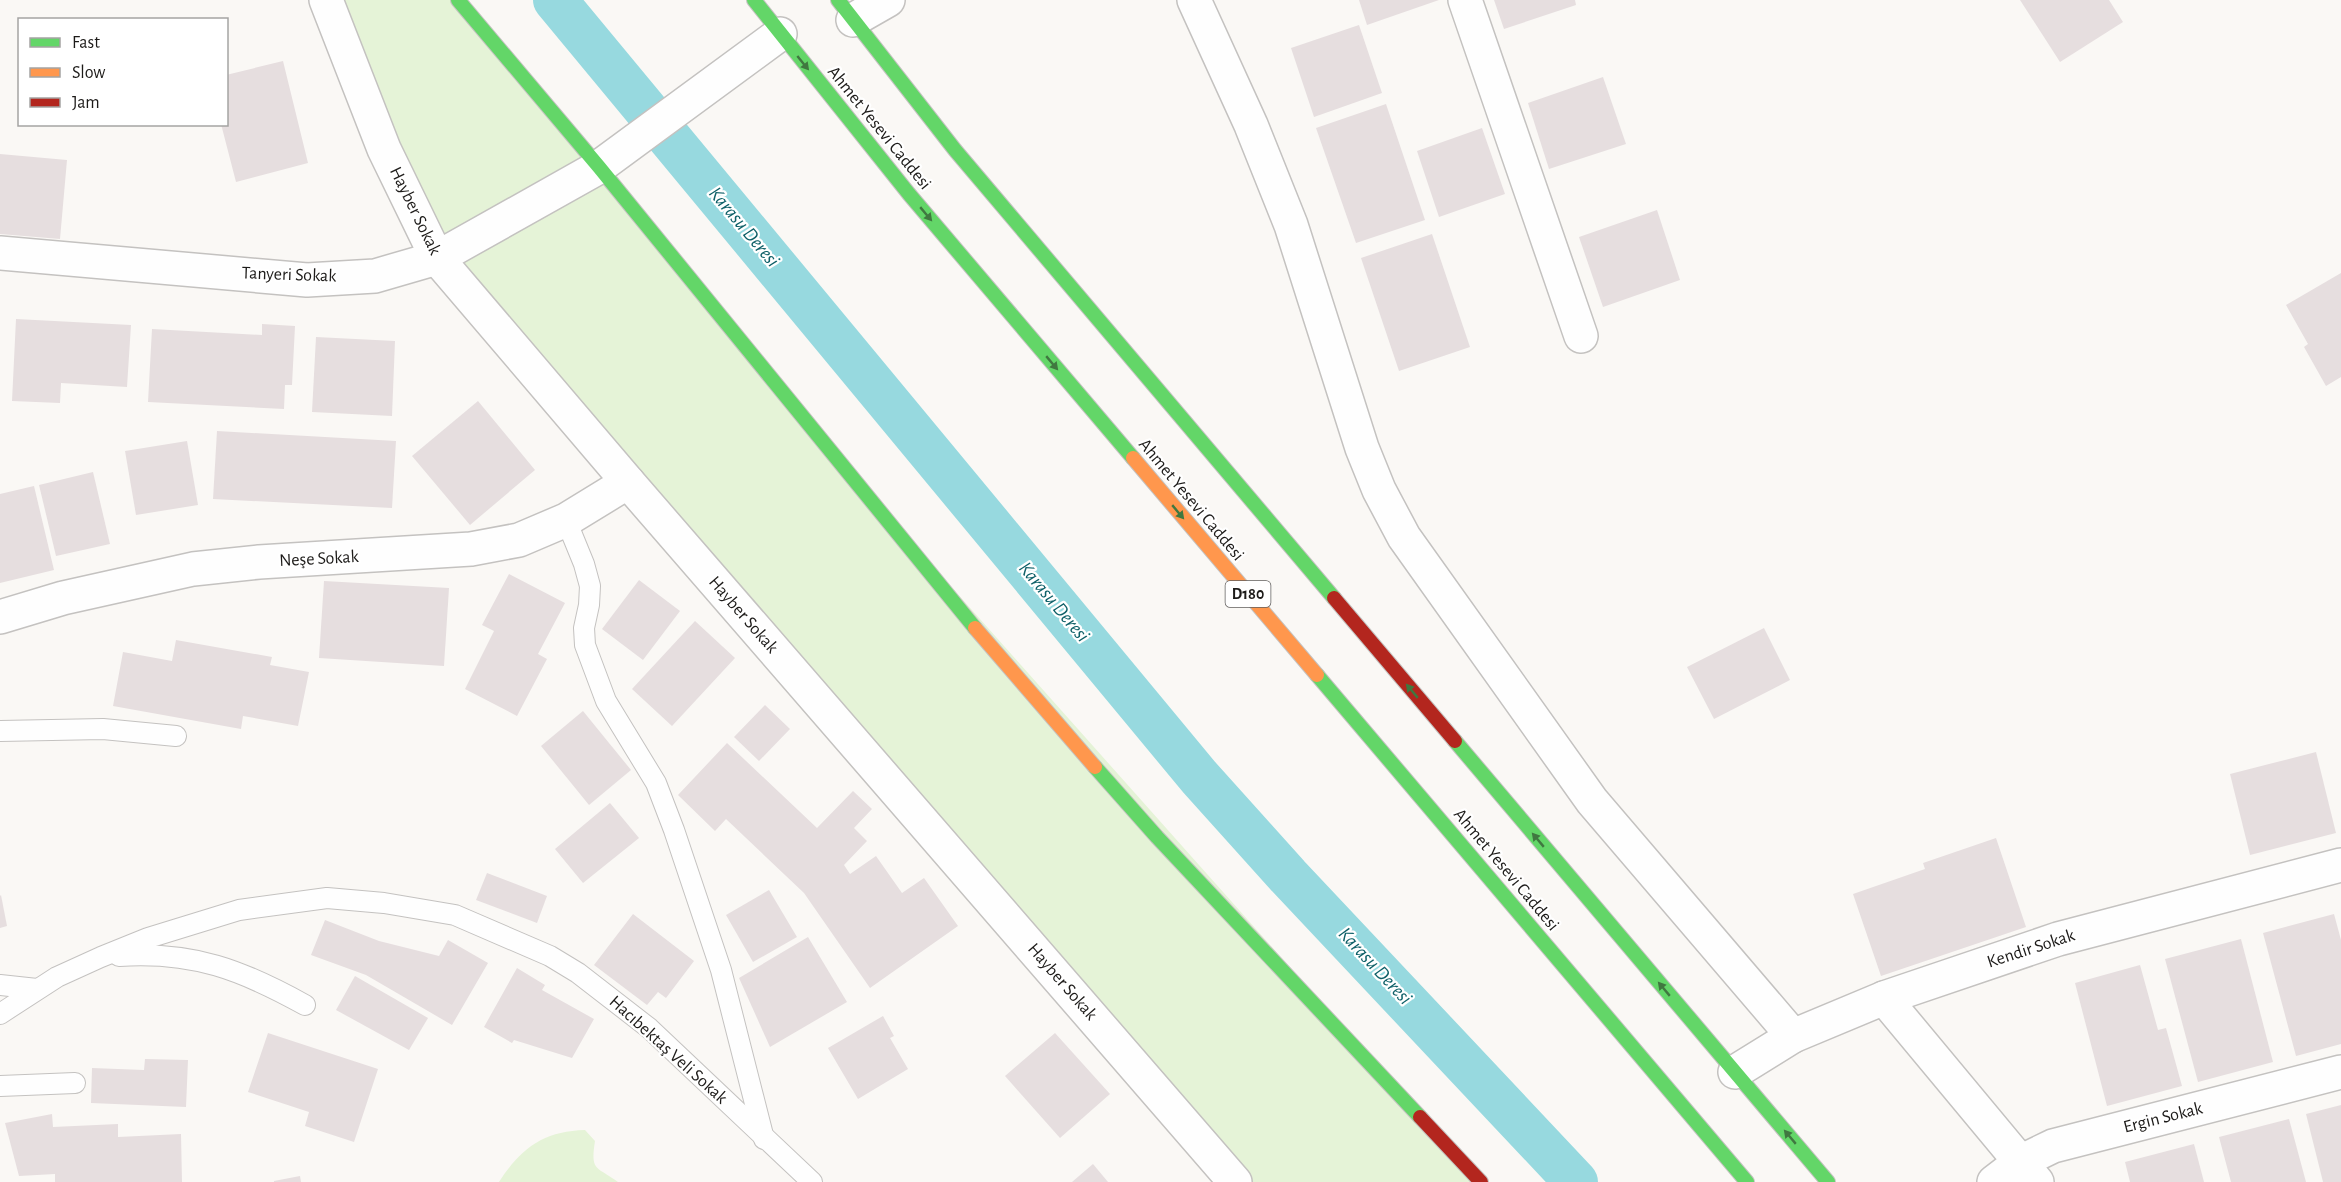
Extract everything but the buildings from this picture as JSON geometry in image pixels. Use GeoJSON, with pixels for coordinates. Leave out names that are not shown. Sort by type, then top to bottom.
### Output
{"type":"FeatureCollection","features":[{"type":"Feature","properties":{"kind":"main road"},"geometry":{"type":"LineString","coordinates":[[458,0],[609,159],[978,631],[1078,748],[1157,837],[1481,1182]]}},
{"type":"Feature","properties":{"kind":"main road","name":"Ahmet Yesevi Caddesi"},"geometry":{"type":"LineString","coordinates":[[754,0],[916,203],[1747,1182]]}},
{"type":"Feature","properties":{"kind":"main road"},"geometry":{"type":"LineString","coordinates":[[845,10],[955,150],[1828,1182]]}},
{"type":"Feature","properties":{"kind":"street","name":"Hayber Sokak"},"geometry":{"type":"LineString","coordinates":[[326,0],[384,149],[437,258],[628,482],[1235,1182]]}},
{"type":"Feature","properties":{"kind":"street"},"geometry":{"type":"LineString","coordinates":[[845,10],[888,0]]}},
{"type":"Feature","properties":{"kind":"street"},"geometry":{"type":"LineString","coordinates":[[1194,0],[1251,125],[1292,225],[1362,448],[1379,490],[1404,537],[1592,801],[1793,1036]]}},
{"type":"Feature","properties":{"kind":"street"},"geometry":{"type":"LineString","coordinates":[[1465,0],[1581,336]]}},
{"type":"Feature","properties":{"kind":"street","name":"Tanyeri Sokak"},"geometry":{"type":"LineString","coordinates":[[0,253],[307,280],[375,276],[437,258],[609,159],[780,34]]}},
{"type":"Feature","properties":{"kind":"street","name":"Neşe Sokak"},"geometry":{"type":"LineString","coordinates":[[0,617],[83,593],[193,569],[259,562],[471,549],[519,540],[566,520],[628,482]]}},
{"type":"Feature","properties":{"kind":"street","name":"Kendir Sokak"},"geometry":{"type":"LineString","coordinates":[[1735,1072],[1793,1036],[1884,998],[2058,939],[2341,865]]}},
{"type":"Feature","properties":{"kind":"street"},"geometry":{"type":"LineString","coordinates":[[1884,998],[2029,1172]]}},
{"type":"Feature","properties":{"kind":"street","name":"Ergin Sokak"},"geometry":{"type":"LineString","coordinates":[[1994,1182],[2029,1172],[2053,1146],[2341,1072]]}},
{"type":"Feature","properties":{"kind":"lane"},"geometry":{"type":"LineString","coordinates":[[566,520],[584,564],[590,586],[584,628],[585,645],[606,700],[656,783],[674,830],[721,970],[764,1139]]}},
{"type":"Feature","properties":{"kind":"lane"},"geometry":{"type":"LineString","coordinates":[[0,731],[92,729],[176,736]]}},
{"type":"Feature","properties":{"kind":"lane","name":"Hacıbektaş Veli Sokak"},"geometry":{"type":"LineString","coordinates":[[0,1014],[57,977],[101,957],[148,938],[239,910],[327,898],[384,903],[455,915],[550,956],[578,973],[649,1028],[812,1182]]}},
{"type":"Feature","properties":{"kind":"lane"},"geometry":{"type":"LineString","coordinates":[[101,957],[144,954],[191,959],[222,966],[263,982],[305,1005]]}},
{"type":"Feature","properties":{"kind":"lane"},"geometry":{"type":"LineString","coordinates":[[0,985],[37,989]]}},
{"type":"Feature","properties":{"kind":"lane"},"geometry":{"type":"LineString","coordinates":[[0,1086],[75,1083]]}},
{"type":"Feature","properties":{"kind":"green space"},"geometry":{"type":"Polygon","coordinates":[[[326,0],[458,0],[819,438],[1481,1182],[1235,1182],[437,258],[326,0]]]}},
{"type":"Feature","properties":{"kind":"green space"},"geometry":{"type":"Polygon","coordinates":[[[585,1130],[595,1141],[594,1158],[597,1167],[618,1182],[499,1182],[516,1160],[535,1144],[557,1134],[585,1130]]]}},
{"type":"Feature","properties":{"kind":"waterway","name":"Karasu Deresi"},"geometry":{"type":"LineString","coordinates":[[555,0],[1199,777],[1288,876],[1576,1182]]}},
{"type":"Feature","properties":{"kind":"traffic: fast"},"geometry":{"type":"LineString","coordinates":[[458,0],[599,167],[975,628]]}},
{"type":"Feature","properties":{"kind":"traffic: fast"},"geometry":{"type":"LineString","coordinates":[[754,0],[909,194],[1133,458]]}},
{"type":"Feature","properties":{"kind":"traffic: fast"},"geometry":{"type":"LineString","coordinates":[[838,0],[955,150],[1334,598]]}},
{"type":"Feature","properties":{"kind":"traffic: fast"},"geometry":{"type":"LineString","coordinates":[[1317,675],[1747,1182]]}},
{"type":"Feature","properties":{"kind":"traffic: fast"},"geometry":{"type":"LineString","coordinates":[[1455,741],[1828,1182]]}},
{"type":"Feature","properties":{"kind":"traffic: fast"},"geometry":{"type":"LineString","coordinates":[[1095,767],[1157,837],[1420,1117]]}},
{"type":"Feature","properties":{"kind":"traffic: slow"},"geometry":{"type":"LineString","coordinates":[[1133,458],[1317,675]]}},
{"type":"Feature","properties":{"kind":"traffic: slow"},"geometry":{"type":"LineString","coordinates":[[975,628],[1095,767]]}},
{"type":"Feature","properties":{"kind":"traffic: jam"},"geometry":{"type":"LineString","coordinates":[[1334,598],[1455,741]]}},
{"type":"Feature","properties":{"kind":"traffic: jam"},"geometry":{"type":"LineString","coordinates":[[1420,1117],[1481,1182]]}}]}
